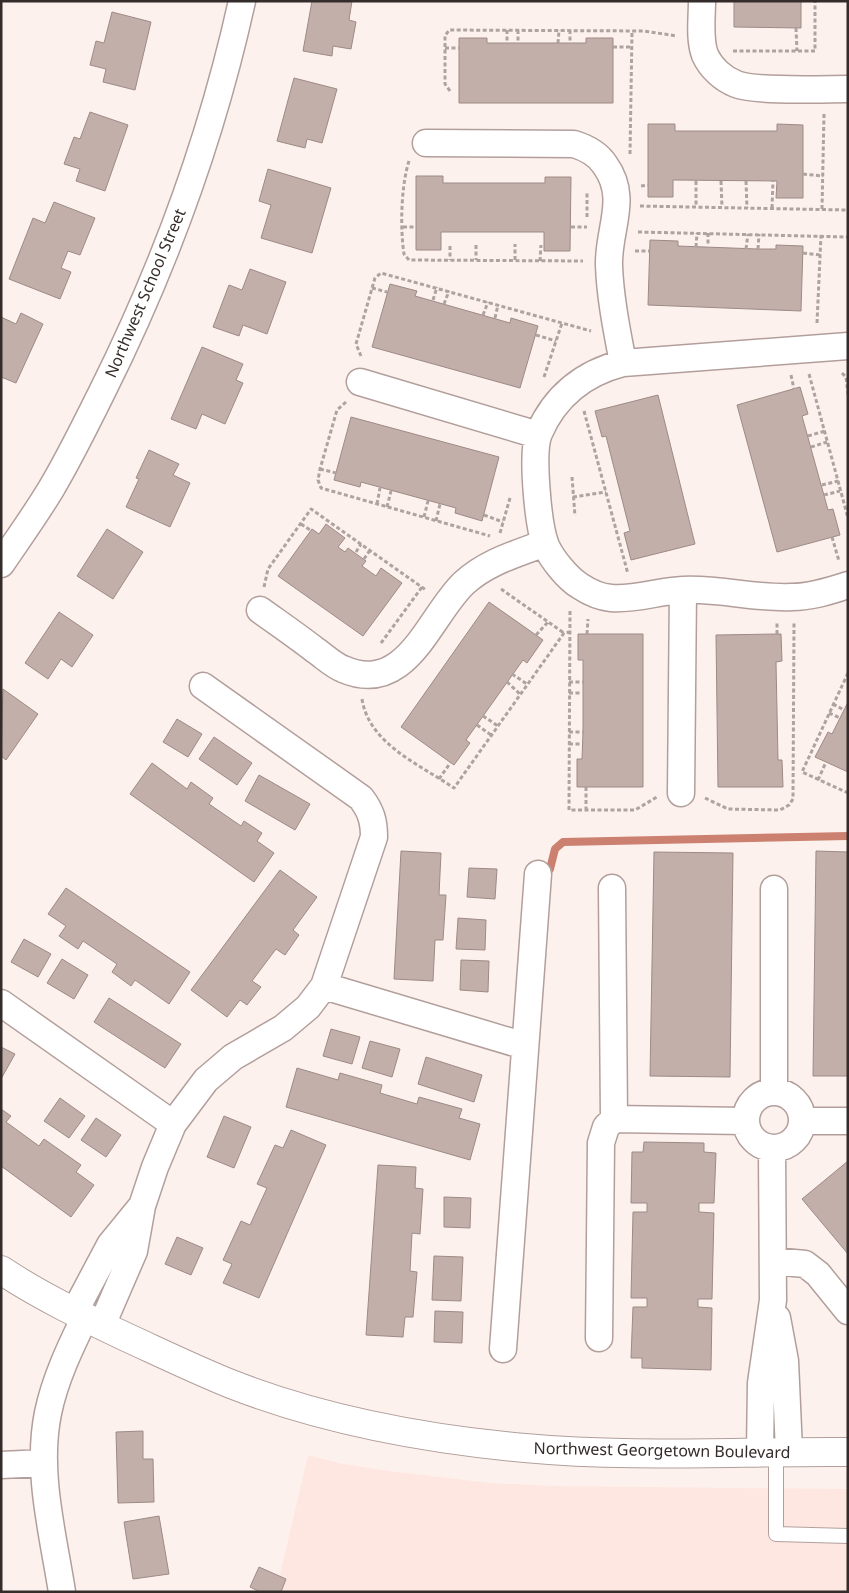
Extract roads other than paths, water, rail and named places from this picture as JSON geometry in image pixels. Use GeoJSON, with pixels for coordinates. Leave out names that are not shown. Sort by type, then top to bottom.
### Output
{"type":"FeatureCollection","features":[{"type":"Feature","properties":{"kind":"street","name":"Northwest School Street"},"geometry":{"type":"LineString","coordinates":[[1,564],[51,489],[132,332],[187,195],[229,55],[242,1]]}},
{"type":"Feature","properties":{"kind":"street"},"geometry":{"type":"LineString","coordinates":[[702,1],[703,43],[713,68],[736,84],[836,89]]}},
{"type":"Feature","properties":{"kind":"street"},"geometry":{"type":"LineString","coordinates":[[426,143],[555,144],[584,147],[597,156],[608,169],[616,184],[634,200],[621,242],[609,252],[609,270],[622,363]]}},
{"type":"Feature","properties":{"kind":"street"},"geometry":{"type":"LineString","coordinates":[[848,346],[811,361],[622,363],[594,372],[573,386],[561,397],[538,435],[536,478],[539,516],[545,543],[550,554],[577,585],[597,595],[621,598],[683,590],[709,590],[768,597],[794,597],[827,592],[848,585]]}},
{"type":"Feature","properties":{"kind":"street"},"geometry":{"type":"LineString","coordinates":[[360,382],[538,435]]}},
{"type":"Feature","properties":{"kind":"street"},"geometry":{"type":"LineString","coordinates":[[260,610],[336,665],[361,673],[382,672],[393,668],[413,653],[451,598],[478,573],[500,560],[545,543]]}},
{"type":"Feature","properties":{"kind":"street"},"geometry":{"type":"LineString","coordinates":[[681,793],[683,590]]}},
{"type":"Feature","properties":{"kind":"street"},"geometry":{"type":"LineString","coordinates":[[62,1592],[45,1486],[45,1432],[54,1390],[66,1357],[87,1318],[110,1244],[142,1206],[155,1167],[173,1124],[206,1080],[234,1057],[283,1028],[308,1007],[324,986],[374,837],[374,822],[370,809],[361,798],[203,686]]}},
{"type":"Feature","properties":{"kind":"street"},"geometry":{"type":"LineString","coordinates":[[503,1349],[538,874]]}},
{"type":"Feature","properties":{"kind":"street"},"geometry":{"type":"LineString","coordinates":[[599,1338],[601,1143],[606,1127],[614,1119],[612,888]]}},
{"type":"Feature","properties":{"kind":"street"},"geometry":{"type":"LineString","coordinates":[[774,890],[774,1091]]}},
{"type":"Feature","properties":{"kind":"street"},"geometry":{"type":"LineString","coordinates":[[324,986],[525,1046]]}},
{"type":"Feature","properties":{"kind":"street"},"geometry":{"type":"LineString","coordinates":[[1,1003],[173,1124]]}},
{"type":"Feature","properties":{"kind":"street"},"geometry":{"type":"LineString","coordinates":[[774,1091],[785,1094],[794,1100],[801,1109],[803,1121],[799,1136],[790,1145],[772,1149],[755,1142],[747,1131],[745,1121],[749,1105],[759,1096],[774,1091]]}},
{"type":"Feature","properties":{"kind":"street"},"geometry":{"type":"LineString","coordinates":[[614,1119],[745,1121]]}},
{"type":"Feature","properties":{"kind":"street"},"geometry":{"type":"LineString","coordinates":[[803,1121],[848,1121]]}},
{"type":"Feature","properties":{"kind":"street"},"geometry":{"type":"LineString","coordinates":[[772,1149],[773,1300],[761,1383],[775,1451]]}},
{"type":"Feature","properties":{"kind":"street"},"geometry":{"type":"LineString","coordinates":[[773,1261],[805,1264],[818,1274],[848,1311]]}},
{"type":"Feature","properties":{"kind":"street","name":"Northwest Georgetown Boulevard"},"geometry":{"type":"LineString","coordinates":[[1,1270],[87,1318],[232,1384],[306,1409],[386,1427],[466,1442],[594,1452],[848,1452]]}},
{"type":"Feature","properties":{"kind":"street"},"geometry":{"type":"LineString","coordinates":[[1,1465],[44,1463]]}},
{"type":"Feature","properties":{"kind":"lane"},"geometry":{"type":"LineString","coordinates":[[775,1451],[776,1534],[848,1536]]}},
{"type":"Feature","properties":{"kind":"waterway"},"geometry":{"type":"LineString","coordinates":[[550,869],[555,849],[563,842],[848,836]]}}]}
